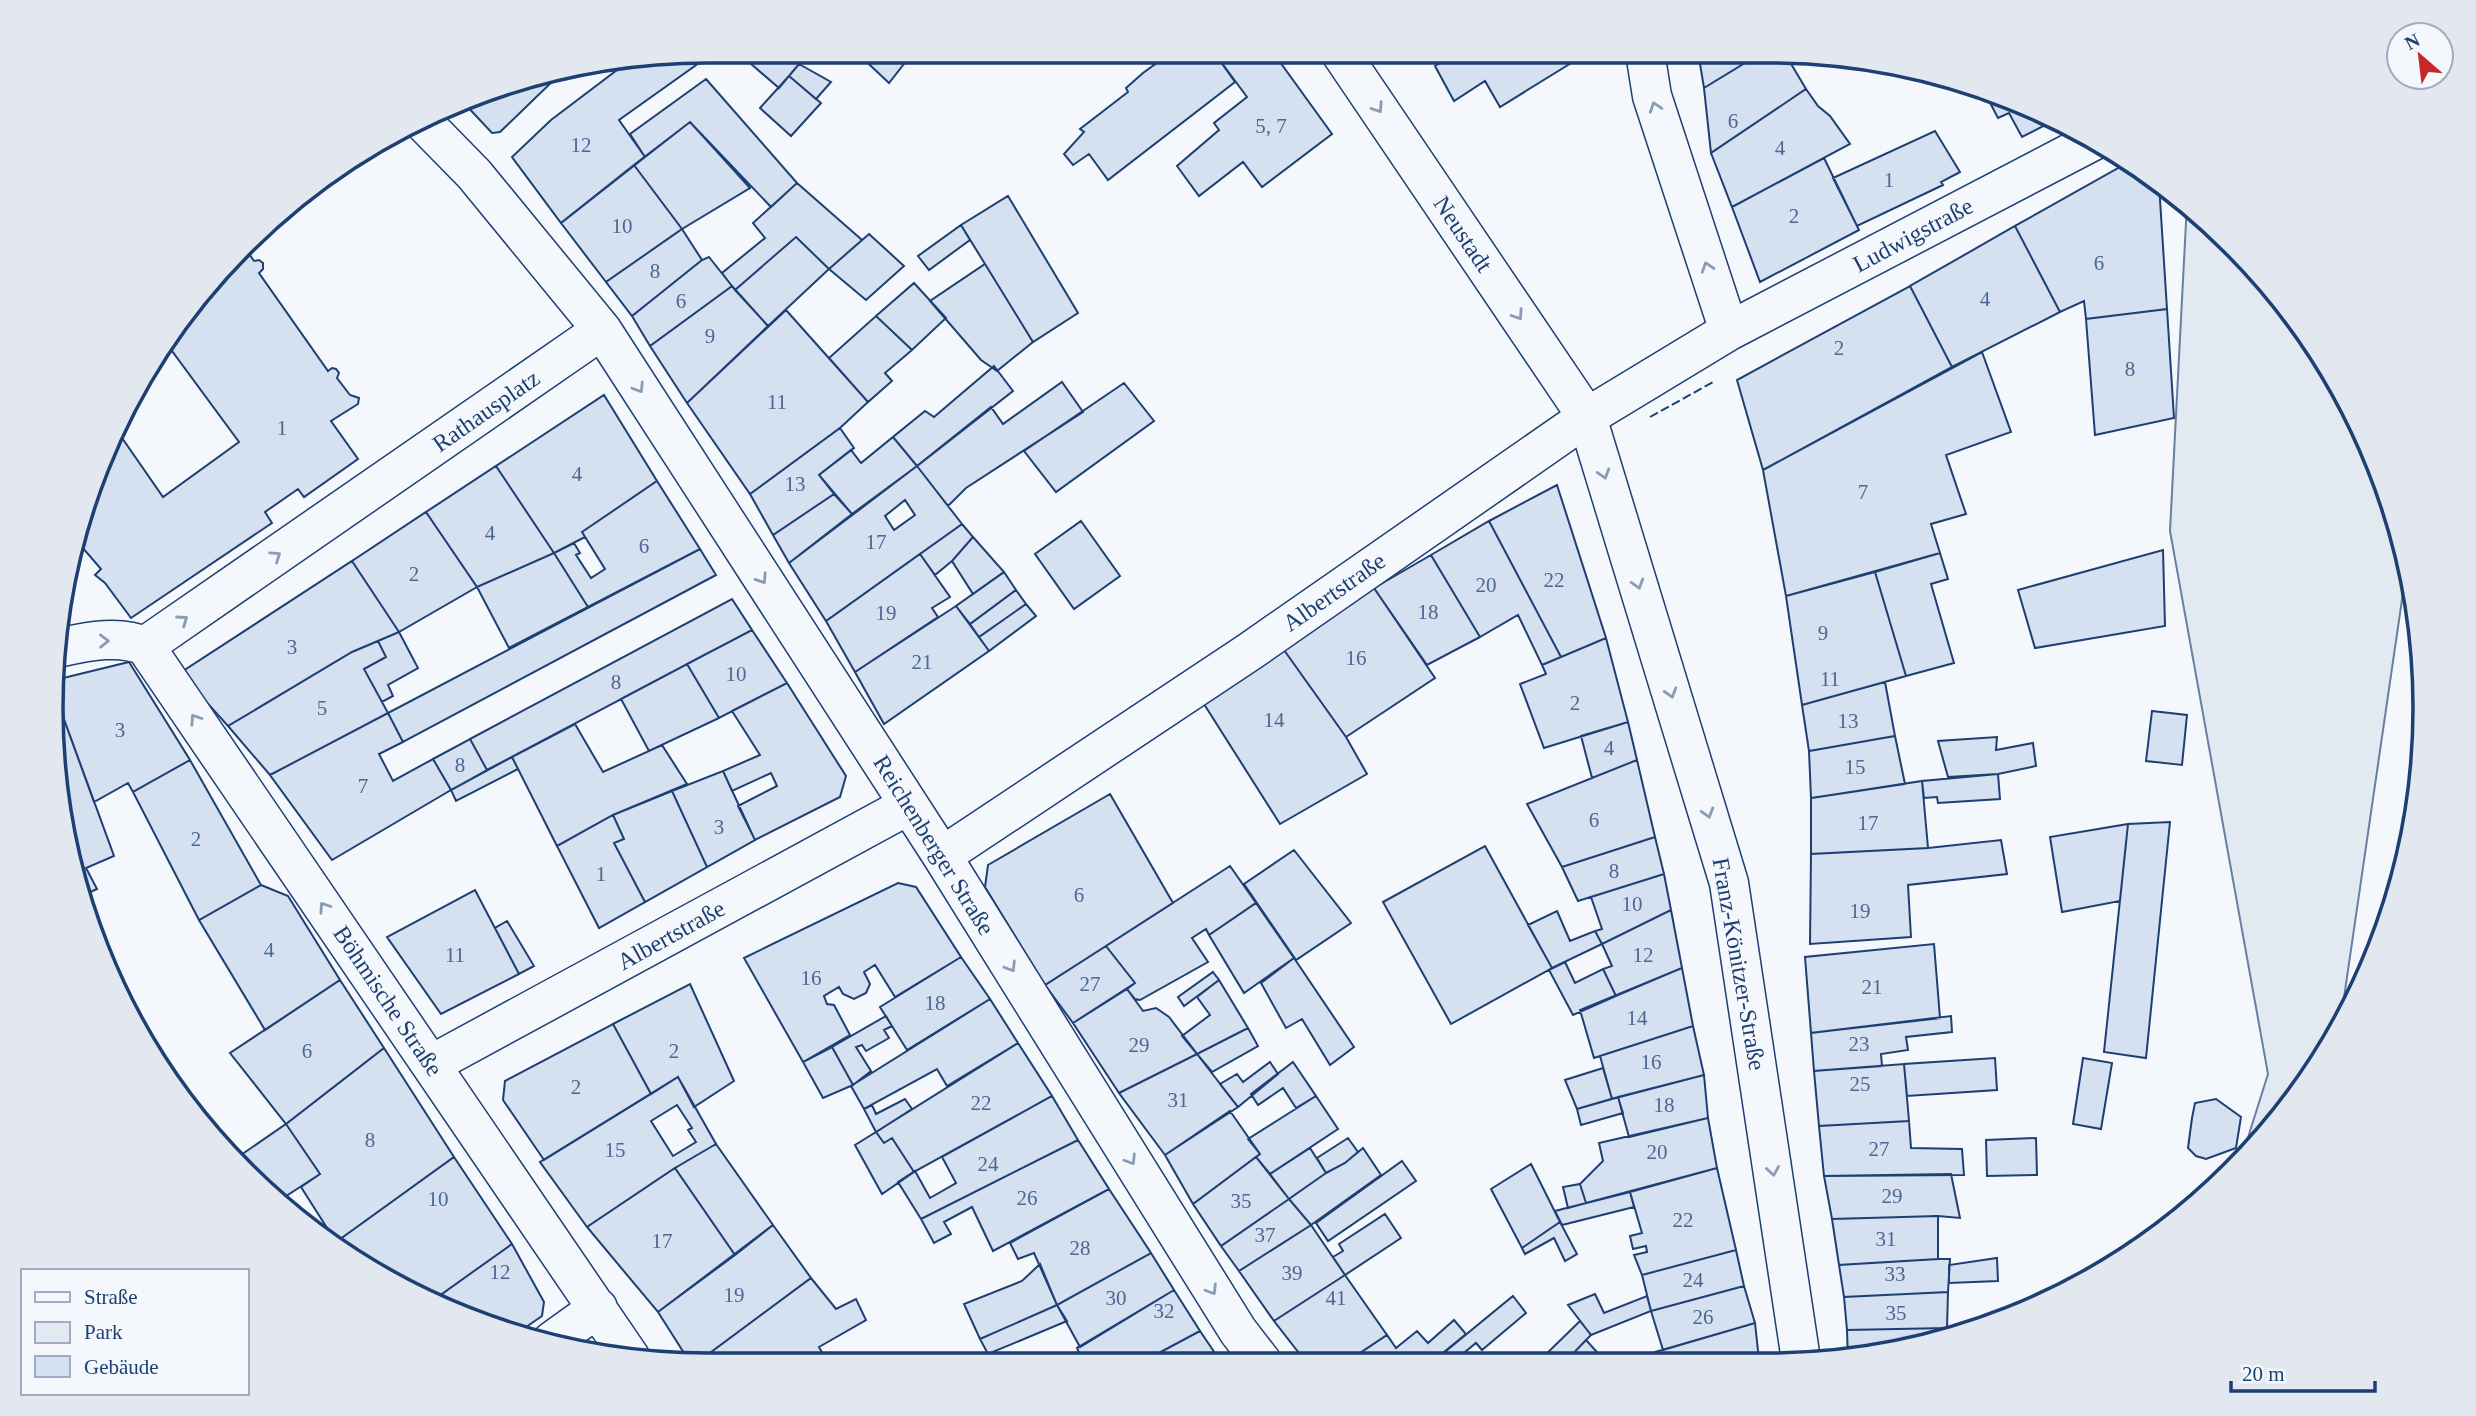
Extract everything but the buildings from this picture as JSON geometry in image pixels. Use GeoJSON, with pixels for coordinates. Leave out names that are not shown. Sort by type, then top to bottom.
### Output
{"type":"FeatureCollection","features":[{"type":"Feature","properties":{"kind":"street","name":"Neustadt"},"geometry":{"type":"LineString","coordinates":[[1347,63],[1587,417]]}},
{"type":"Feature","properties":{"kind":"street"},"geometry":{"type":"LineString","coordinates":[[1646,63],[1651,96],[1729,331]]}},
{"type":"Feature","properties":{"kind":"street"},"geometry":{"type":"LineString","coordinates":[[428,127],[474,174],[603,330]]}},
{"type":"Feature","properties":{"kind":"street","name":"Ludwigstraße"},"geometry":{"type":"LineString","coordinates":[[1729,331],[2084,146]]}},
{"type":"Feature","properties":{"kind":"street","name":"Rathausplatz"},"geometry":{"type":"LineString","coordinates":[[145,646],[603,330]]}},
{"type":"Feature","properties":{"kind":"street","name":"Reichenberger Straße"},"geometry":{"type":"LineString","coordinates":[[603,330],[942,856],[1238,1331],[1255,1353]]}},
{"type":"Feature","properties":{"kind":"street","name":"Albertstraße"},"geometry":{"type":"LineString","coordinates":[[942,856],[1249,652],[1587,417],[1729,331]]}},
{"type":"Feature","properties":{"kind":"street","name":"Franz-Könitzer-Straße"},"geometry":{"type":"LineString","coordinates":[[1587,417],[1730,883],[1800,1352]]}},
{"type":"Feature","properties":{"kind":"street"},"geometry":{"type":"LineString","coordinates":[[66,646],[87,641],[132,640],[145,646]]}},
{"type":"Feature","properties":{"kind":"street","name":"Böhmische Straße"},"geometry":{"type":"LineString","coordinates":[[145,646],[623,1347]]}},
{"type":"Feature","properties":{"kind":"street","name":"Albertstraße"},"geometry":{"type":"LineString","coordinates":[[432,1065],[909,805]]}},
{"type":"Feature","properties":{"kind":"street"},"geometry":{"type":"LineString","coordinates":[[560,1336],[598,1308]]}},
{"type":"Feature","properties":{"kind":"green space"},"geometry":{"type":"Polygon","coordinates":[[[2186,217],[2224,252],[2280,315],[2327,386],[2364,461],[2379,501],[2403,594],[2344,997],[2304,1066],[2280,1101],[2248,1139],[2268,1074],[2170,531],[2186,217]]]}},
{"type":"Feature","properties":{"kind":"fence"},"geometry":{"type":"LineString","coordinates":[[1650,417],[1715,381]]}}]}
